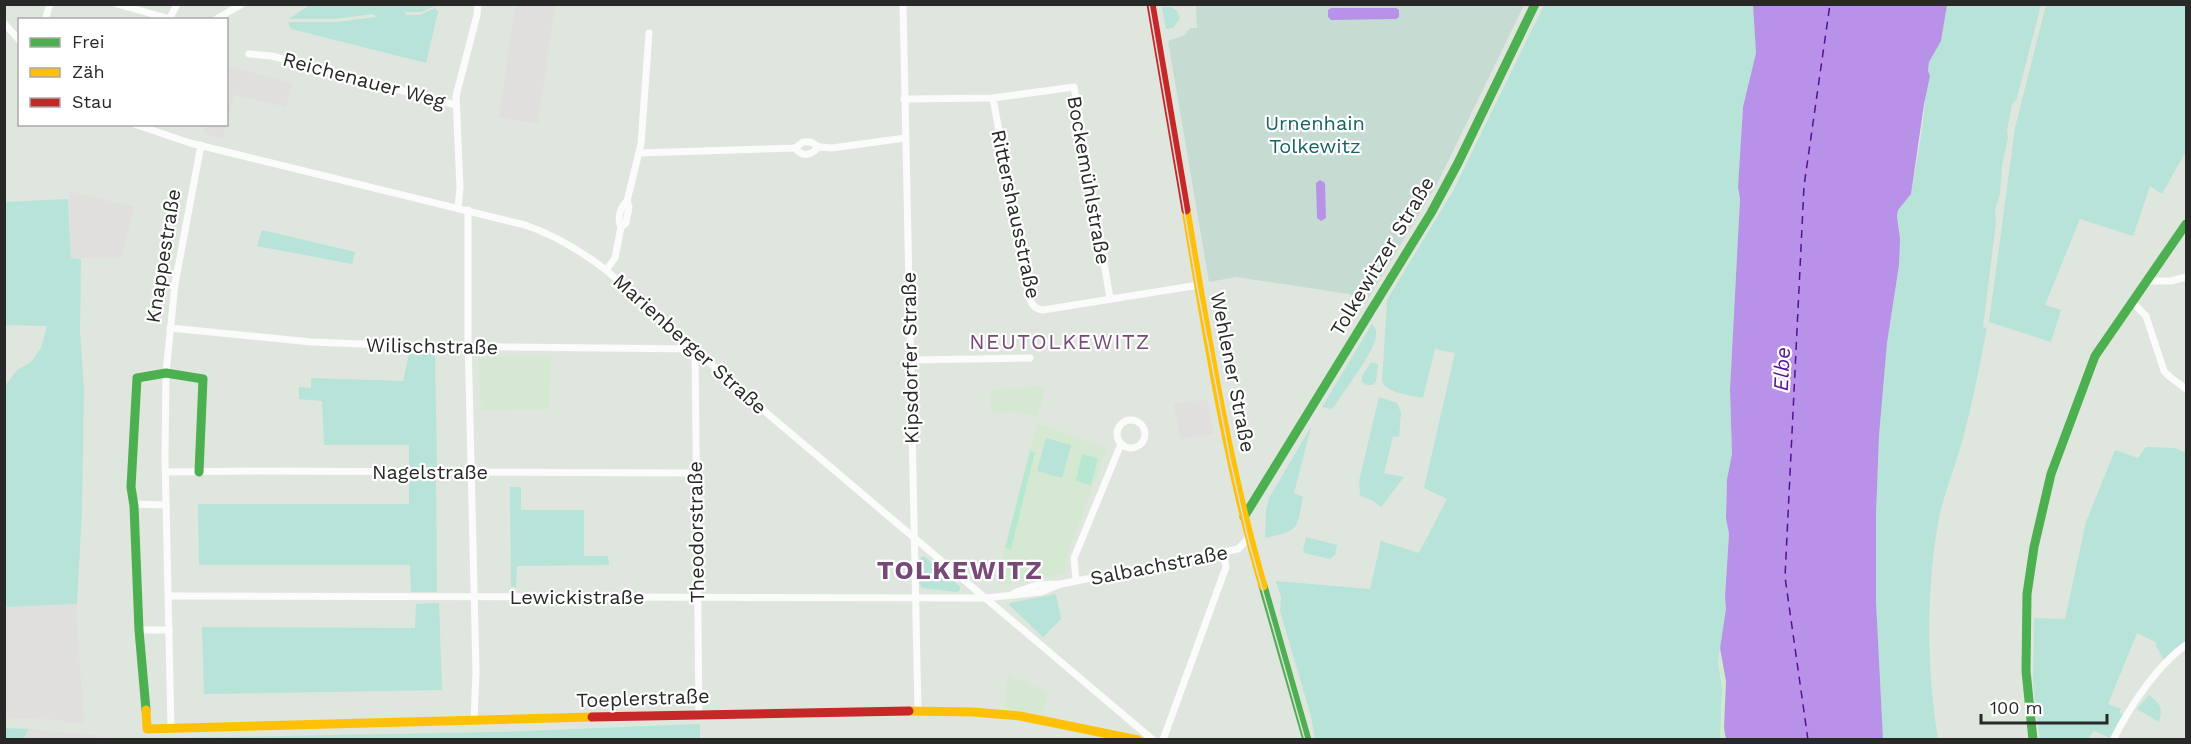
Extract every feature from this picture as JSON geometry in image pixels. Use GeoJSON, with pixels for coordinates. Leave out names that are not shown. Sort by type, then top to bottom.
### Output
{"type":"FeatureCollection","features":[{"type":"Feature","properties":{"kind":"main road","name":"Wehlener Straße"},"geometry":{"type":"LineString","coordinates":[[1151,4],[1222,414],[1248,535],[1307,740]]}},
{"type":"Feature","properties":{"kind":"main road","name":"Tolkewitzer Straße"},"geometry":{"type":"LineString","coordinates":[[1244,517],[1431,213],[1535,4]]}},
{"type":"Feature","properties":{"kind":"main road"},"geometry":{"type":"LineString","coordinates":[[2033,740],[2026,684],[2026,628],[2032,558],[2043,502],[2060,447],[2095,356],[2187,224]]}},
{"type":"Feature","properties":{"kind":"main road"},"geometry":{"type":"LineString","coordinates":[[139,630],[134,504],[130,487],[137,378],[166,373],[203,380],[199,472]]}},
{"type":"Feature","properties":{"kind":"main road","name":"Toeplerstraße"},"geometry":{"type":"LineString","coordinates":[[139,630],[147,729],[699,714],[918,711],[981,712],[1054,722],[1138,740]]}},
{"type":"Feature","properties":{"kind":"street"},"geometry":{"type":"LineString","coordinates":[[117,4],[168,18]]}},
{"type":"Feature","properties":{"kind":"street"},"geometry":{"type":"LineString","coordinates":[[218,18],[242,4]]}},
{"type":"Feature","properties":{"kind":"street"},"geometry":{"type":"LineString","coordinates":[[458,208],[460,188],[456,105],[458,84],[478,4]]}},
{"type":"Feature","properties":{"kind":"street","name":"Kipsdorfer Straße"},"geometry":{"type":"LineString","coordinates":[[903,4],[918,711]]}},
{"type":"Feature","properties":{"kind":"street"},"geometry":{"type":"LineString","coordinates":[[4,23],[18,39]]}},
{"type":"Feature","properties":{"kind":"street"},"geometry":{"type":"LineString","coordinates":[[606,270],[615,258],[621,227],[626,223],[629,207],[627,201],[639,153],[649,33]]}},
{"type":"Feature","properties":{"kind":"street","name":"Reichenauer Weg"},"geometry":{"type":"LineString","coordinates":[[249,54],[270,54],[456,105]]}},
{"type":"Feature","properties":{"kind":"street","name":"Bockemühlstraße"},"geometry":{"type":"LineString","coordinates":[[904,99],[993,98],[1074,87],[1110,298]]}},
{"type":"Feature","properties":{"kind":"street","name":"Rittershausstraße"},"geometry":{"type":"LineString","coordinates":[[993,98],[1031,303],[1037,310],[1199,285]]}},
{"type":"Feature","properties":{"kind":"street","name":"Marienberger Straße"},"geometry":{"type":"LineString","coordinates":[[140,126],[201,145],[468,210],[544,231],[582,252],[606,270],[913,537],[1153,740]]}},
{"type":"Feature","properties":{"kind":"street"},"geometry":{"type":"LineString","coordinates":[[639,153],[795,148],[803,142],[832,148],[905,138]]}},
{"type":"Feature","properties":{"kind":"street","name":"Knappestraße"},"geometry":{"type":"LineString","coordinates":[[171,729],[166,505],[166,373],[180,248],[201,145]]}},
{"type":"Feature","properties":{"kind":"street"},"geometry":{"type":"LineString","coordinates":[[795,148],[803,155],[808,155],[819,147]]}},
{"type":"Feature","properties":{"kind":"street"},"geometry":{"type":"LineString","coordinates":[[468,210],[474,721]]}},
{"type":"Feature","properties":{"kind":"street"},"geometry":{"type":"LineString","coordinates":[[2148,281],[2171,281],[2187,277]]}},
{"type":"Feature","properties":{"kind":"street"},"geometry":{"type":"LineString","coordinates":[[2133,303],[2146,316],[2164,370],[2187,389]]}},
{"type":"Feature","properties":{"kind":"street","name":"Wilischstraße"},"geometry":{"type":"LineString","coordinates":[[170,328],[311,342],[469,347],[695,349]]}},
{"type":"Feature","properties":{"kind":"street","name":"Theodorstraße"},"geometry":{"type":"LineString","coordinates":[[695,349],[699,714]]}},
{"type":"Feature","properties":{"kind":"street"},"geometry":{"type":"LineString","coordinates":[[910,360],[1029,358]]}},
{"type":"Feature","properties":{"kind":"street"},"geometry":{"type":"LineString","coordinates":[[1127,421],[1139,424],[1144,431],[1140,444],[1133,448],[1122,444],[1117,435],[1119,426],[1127,421]]}},
{"type":"Feature","properties":{"kind":"street"},"geometry":{"type":"LineString","coordinates":[[1076,581],[1074,558],[1122,444]]}},
{"type":"Feature","properties":{"kind":"street","name":"Nagelstraße"},"geometry":{"type":"LineString","coordinates":[[166,472],[695,473]]}},
{"type":"Feature","properties":{"kind":"street"},"geometry":{"type":"LineString","coordinates":[[134,504],[166,505]]}},
{"type":"Feature","properties":{"kind":"street","name":"Salbachstraße"},"geometry":{"type":"LineString","coordinates":[[986,598],[1041,592],[1061,584],[1238,549],[1248,539],[1248,535]]}},
{"type":"Feature","properties":{"kind":"street"},"geometry":{"type":"LineString","coordinates":[[1163,740],[1226,567],[1223,552]]}},
{"type":"Feature","properties":{"kind":"street","name":"Lewickistraße"},"geometry":{"type":"LineString","coordinates":[[169,596],[986,598]]}},
{"type":"Feature","properties":{"kind":"street"},"geometry":{"type":"LineString","coordinates":[[139,630],[169,630]]}},
{"type":"Feature","properties":{"kind":"street"},"geometry":{"type":"LineString","coordinates":[[2113,740],[2130,709],[2163,666],[2187,645]]}},
{"type":"Feature","properties":{"kind":"shaded area"},"geometry":{"type":"Polygon","coordinates":[[[311,4],[437,5],[421,12],[405,12],[406,15],[420,15],[435,8],[438,12],[426,63],[291,29],[288,22],[336,22],[376,17],[374,14],[334,19],[289,19],[311,4]]]}},
{"type":"Feature","properties":{"kind":"shaded area"},"geometry":{"type":"Polygon","coordinates":[[[515,5],[555,5],[538,123],[499,118],[515,5]]]}},
{"type":"Feature","properties":{"kind":"shaded area"},"geometry":{"type":"Polygon","coordinates":[[[1544,5],[1753,5],[1756,53],[1743,107],[1738,187],[1740,199],[1730,390],[1732,454],[1727,479],[1726,518],[1729,534],[1726,609],[1718,662],[1722,688],[1720,739],[1315,739],[1311,716],[1280,611],[1281,597],[1276,581],[1370,589],[1381,541],[1419,553],[1447,499],[1424,488],[1455,353],[1435,349],[1423,398],[1401,393],[1386,386],[1382,382],[1387,300],[1453,191],[1544,5]]]}},
{"type":"Feature","properties":{"kind":"shaded area"},"geometry":{"type":"Polygon","coordinates":[[[1947,5],[2041,5],[2007,130],[2008,138],[2002,165],[2000,194],[1995,210],[1996,223],[1983,327],[1987,329],[1969,416],[1939,518],[1933,555],[1929,634],[1938,739],[1883,740],[1876,601],[1876,515],[1879,436],[1887,343],[1899,265],[1897,216],[1898,210],[1911,194],[1922,130],[1929,62],[1941,41],[1947,5]]]}},
{"type":"Feature","properties":{"kind":"shaded area"},"geometry":{"type":"Polygon","coordinates":[[[2046,5],[2186,5],[2186,151],[2162,194],[2150,186],[2133,236],[2080,219],[2045,305],[2061,310],[2051,342],[1989,322],[2015,128],[2046,5]]]}},
{"type":"Feature","properties":{"kind":"shaded area"},"geometry":{"type":"Polygon","coordinates":[[[1162,7],[1171,7],[1177,11],[1180,18],[1173,28],[1166,29],[1162,7]]]}},
{"type":"Feature","properties":{"kind":"shaded area"},"geometry":{"type":"Polygon","coordinates":[[[228,66],[292,83],[286,107],[234,95],[228,118],[228,66]]]}},
{"type":"Feature","properties":{"kind":"shaded area"},"geometry":{"type":"Polygon","coordinates":[[[226,126],[223,138],[205,134],[203,128],[226,126]]]}},
{"type":"Feature","properties":{"kind":"shaded area"},"geometry":{"type":"Polygon","coordinates":[[[69,191],[134,207],[121,258],[71,258],[69,191]]]}},
{"type":"Feature","properties":{"kind":"shaded area"},"geometry":{"type":"Polygon","coordinates":[[[68,199],[71,258],[81,259],[80,332],[84,388],[82,509],[77,604],[5,607],[5,386],[17,370],[31,362],[41,348],[47,326],[5,325],[5,202],[68,199]]]}},
{"type":"Feature","properties":{"kind":"shaded area"},"geometry":{"type":"Polygon","coordinates":[[[262,230],[355,252],[352,264],[257,246],[262,230]]]}},
{"type":"Feature","properties":{"kind":"shaded area"},"geometry":{"type":"Polygon","coordinates":[[[1372,324],[1376,330],[1376,337],[1364,362],[1332,409],[1322,407],[1372,324]]]}},
{"type":"Feature","properties":{"kind":"shaded area"},"geometry":{"type":"Polygon","coordinates":[[[435,353],[437,468],[409,467],[409,445],[324,445],[322,401],[299,399],[299,387],[311,388],[311,378],[403,381],[409,354],[435,353]]]}},
{"type":"Feature","properties":{"kind":"shaded area"},"geometry":{"type":"Polygon","coordinates":[[[481,357],[550,357],[549,409],[481,410],[479,360],[481,357]]]}},
{"type":"Feature","properties":{"kind":"shaded area"},"geometry":{"type":"Polygon","coordinates":[[[1371,362],[1378,364],[1376,381],[1373,385],[1367,385],[1362,382],[1362,376],[1371,362]]]}},
{"type":"Feature","properties":{"kind":"shaded area"},"geometry":{"type":"Polygon","coordinates":[[[1045,386],[1038,417],[1017,412],[991,413],[991,390],[1045,386]]]}},
{"type":"Feature","properties":{"kind":"shaded area"},"geometry":{"type":"Polygon","coordinates":[[[1379,397],[1397,403],[1401,413],[1399,437],[1393,436],[1384,473],[1404,477],[1381,507],[1360,495],[1359,481],[1379,397]]]}},
{"type":"Feature","properties":{"kind":"shaded area"},"geometry":{"type":"Polygon","coordinates":[[[1207,399],[1214,434],[1180,439],[1174,404],[1207,399]]]}},
{"type":"Feature","properties":{"kind":"shaded area"},"geometry":{"type":"Polygon","coordinates":[[[1037,423],[1107,449],[1067,555],[1066,573],[1001,585],[999,584],[1003,568],[1000,567],[1037,423]]]}},
{"type":"Feature","properties":{"kind":"shaded area"},"geometry":{"type":"Polygon","coordinates":[[[1311,427],[1294,493],[1303,497],[1297,523],[1285,533],[1265,538],[1269,498],[1311,427]]]}},
{"type":"Feature","properties":{"kind":"shaded area"},"geometry":{"type":"Polygon","coordinates":[[[1046,438],[1071,445],[1062,478],[1037,471],[1046,438]]]}},
{"type":"Feature","properties":{"kind":"shaded area"},"geometry":{"type":"Polygon","coordinates":[[[2146,447],[2175,448],[2186,453],[2186,643],[2164,660],[2156,646],[2157,643],[2137,633],[2108,704],[2121,709],[2119,713],[2123,714],[2110,738],[2094,731],[2088,739],[2040,739],[2033,684],[2034,618],[2065,619],[2086,522],[2115,450],[2138,458],[2146,447]]]}},
{"type":"Feature","properties":{"kind":"shaded area"},"geometry":{"type":"Polygon","coordinates":[[[1030,451],[1035,452],[1011,549],[1005,548],[1030,451]]]}},
{"type":"Feature","properties":{"kind":"shaded area"},"geometry":{"type":"Polygon","coordinates":[[[1082,454],[1098,458],[1091,485],[1076,481],[1082,454]]]}},
{"type":"Feature","properties":{"kind":"shaded area"},"geometry":{"type":"Polygon","coordinates":[[[409,477],[436,477],[437,592],[411,592],[410,565],[199,565],[198,504],[409,504],[409,477]]]}},
{"type":"Feature","properties":{"kind":"shaded area"},"geometry":{"type":"Polygon","coordinates":[[[510,487],[521,487],[521,510],[584,510],[584,556],[608,556],[609,565],[517,566],[516,587],[511,587],[510,487]]]}},
{"type":"Feature","properties":{"kind":"shaded area"},"geometry":{"type":"Polygon","coordinates":[[[1306,537],[1337,545],[1335,555],[1330,559],[1305,553],[1303,550],[1306,537]]]}},
{"type":"Feature","properties":{"kind":"shaded area"},"geometry":{"type":"Polygon","coordinates":[[[924,556],[960,587],[960,590],[957,592],[922,588],[919,583],[920,558],[924,556]]]}},
{"type":"Feature","properties":{"kind":"shaded area"},"geometry":{"type":"Polygon","coordinates":[[[1056,594],[1061,619],[1043,637],[1009,605],[1010,603],[1056,594]]]}},
{"type":"Feature","properties":{"kind":"shaded area"},"geometry":{"type":"Polygon","coordinates":[[[439,603],[442,690],[204,694],[202,627],[415,628],[416,604],[439,603]]]}},
{"type":"Feature","properties":{"kind":"shaded area"},"geometry":{"type":"Polygon","coordinates":[[[77,604],[84,722],[64,723],[64,720],[5,718],[4,607],[77,604]]]}},
{"type":"Feature","properties":{"kind":"shaded area"},"geometry":{"type":"Polygon","coordinates":[[[1008,674],[1048,693],[1043,714],[1005,708],[1008,674]]]}},
{"type":"Feature","properties":{"kind":"shaded area"},"geometry":{"type":"Polygon","coordinates":[[[2149,695],[2160,706],[2159,722],[2137,709],[2149,695]]]}},
{"type":"Feature","properties":{"kind":"shaded area"},"geometry":{"type":"Polygon","coordinates":[[[700,724],[700,740],[165,739],[503,732],[700,724]]]}},
{"type":"Feature","properties":{"kind":"shaded area"},"geometry":{"type":"Polygon","coordinates":[[[5,728],[28,729],[24,739],[5,739],[5,728]]]}},
{"type":"Feature","properties":{"kind":"shaded area"},"geometry":{"type":"Polygon","coordinates":[[[28,729],[102,736],[102,739],[24,740],[28,729]]]}},
{"type":"Feature","properties":{"kind":"sand"},"geometry":{"type":"Polygon","coordinates":[[[1720,648],[1726,681],[1724,728],[1726,739],[1720,739],[1722,687],[1720,648]]]}},
{"type":"Feature","properties":{"kind":"green space","name":"Urnenhain Tolkewitz"},"geometry":{"type":"Polygon","coordinates":[[[1196,5],[1524,5],[1437,184],[1365,304],[1349,294],[1236,277],[1209,282],[1168,41],[1185,35],[1190,28],[1197,28],[1196,5]]]}},
{"type":"Feature","properties":{"kind":"water","name":"Elbe"},"geometry":{"type":"Polygon","coordinates":[[[1753,5],[1947,5],[1941,41],[1929,62],[1930,76],[1911,194],[1898,210],[1897,216],[1900,239],[1899,265],[1887,343],[1879,436],[1876,515],[1876,601],[1883,739],[1726,739],[1724,728],[1726,681],[1720,648],[1726,609],[1729,534],[1726,518],[1727,479],[1732,454],[1730,390],[1740,199],[1738,187],[1743,107],[1756,53],[1753,5]]]}},
{"type":"Feature","properties":{"kind":"water"},"geometry":{"type":"Polygon","coordinates":[[[1331,8],[1396,8],[1399,10],[1399,17],[1396,19],[1331,20],[1328,17],[1328,10],[1331,8]]]}},
{"type":"Feature","properties":{"kind":"water"},"geometry":{"type":"Polygon","coordinates":[[[1320,180],[1325,183],[1326,218],[1321,221],[1317,218],[1316,183],[1320,180]]]}},
{"type":"Feature","properties":{"kind":"ferry route"},"geometry":{"type":"LineString","coordinates":[[1808,740],[1785,577],[1804,186],[1830,4]]}},
{"type":"Feature","properties":{"kind":"tram line"},"geometry":{"type":"LineString","coordinates":[[1149,4],[1197,286],[1230,459],[1248,539],[1305,740]]}},
{"type":"Feature","properties":{"kind":"traffic: fast"},"geometry":{"type":"LineString","coordinates":[[1244,517],[1431,213],[1458,163],[1535,4]]}},
{"type":"Feature","properties":{"kind":"traffic: fast"},"geometry":{"type":"LineString","coordinates":[[2033,740],[2026,671],[2027,594],[2034,547],[2051,474],[2095,356],[2186,224]]}},
{"type":"Feature","properties":{"kind":"traffic: fast"},"geometry":{"type":"LineString","coordinates":[[146,710],[131,487],[137,378],[166,373],[203,379],[199,472]]}},
{"type":"Feature","properties":{"kind":"traffic: fast"},"geometry":{"type":"LineString","coordinates":[[1263,586],[1307,740]]}},
{"type":"Feature","properties":{"kind":"traffic: slow"},"geometry":{"type":"LineString","coordinates":[[1186,210],[1228,446],[1263,586]]}},
{"type":"Feature","properties":{"kind":"traffic: slow"},"geometry":{"type":"LineString","coordinates":[[146,710],[147,729],[592,717]]}},
{"type":"Feature","properties":{"kind":"traffic: slow"},"geometry":{"type":"LineString","coordinates":[[909,711],[973,712],[1020,716],[1138,740]]}},
{"type":"Feature","properties":{"kind":"traffic: jam"},"geometry":{"type":"LineString","coordinates":[[1151,4],[1186,210]]}},
{"type":"Feature","properties":{"kind":"traffic: jam"},"geometry":{"type":"LineString","coordinates":[[592,717],[909,711]]}},
{"type":"Feature","properties":{"kind":"district","name":"NEUTOLKEWITZ"},"geometry":{"type":"Point","coordinates":[1060,342]}},
{"type":"Feature","properties":{"kind":"district","name":"TOLKEWITZ"},"geometry":{"type":"Point","coordinates":[960,570]}}]}
